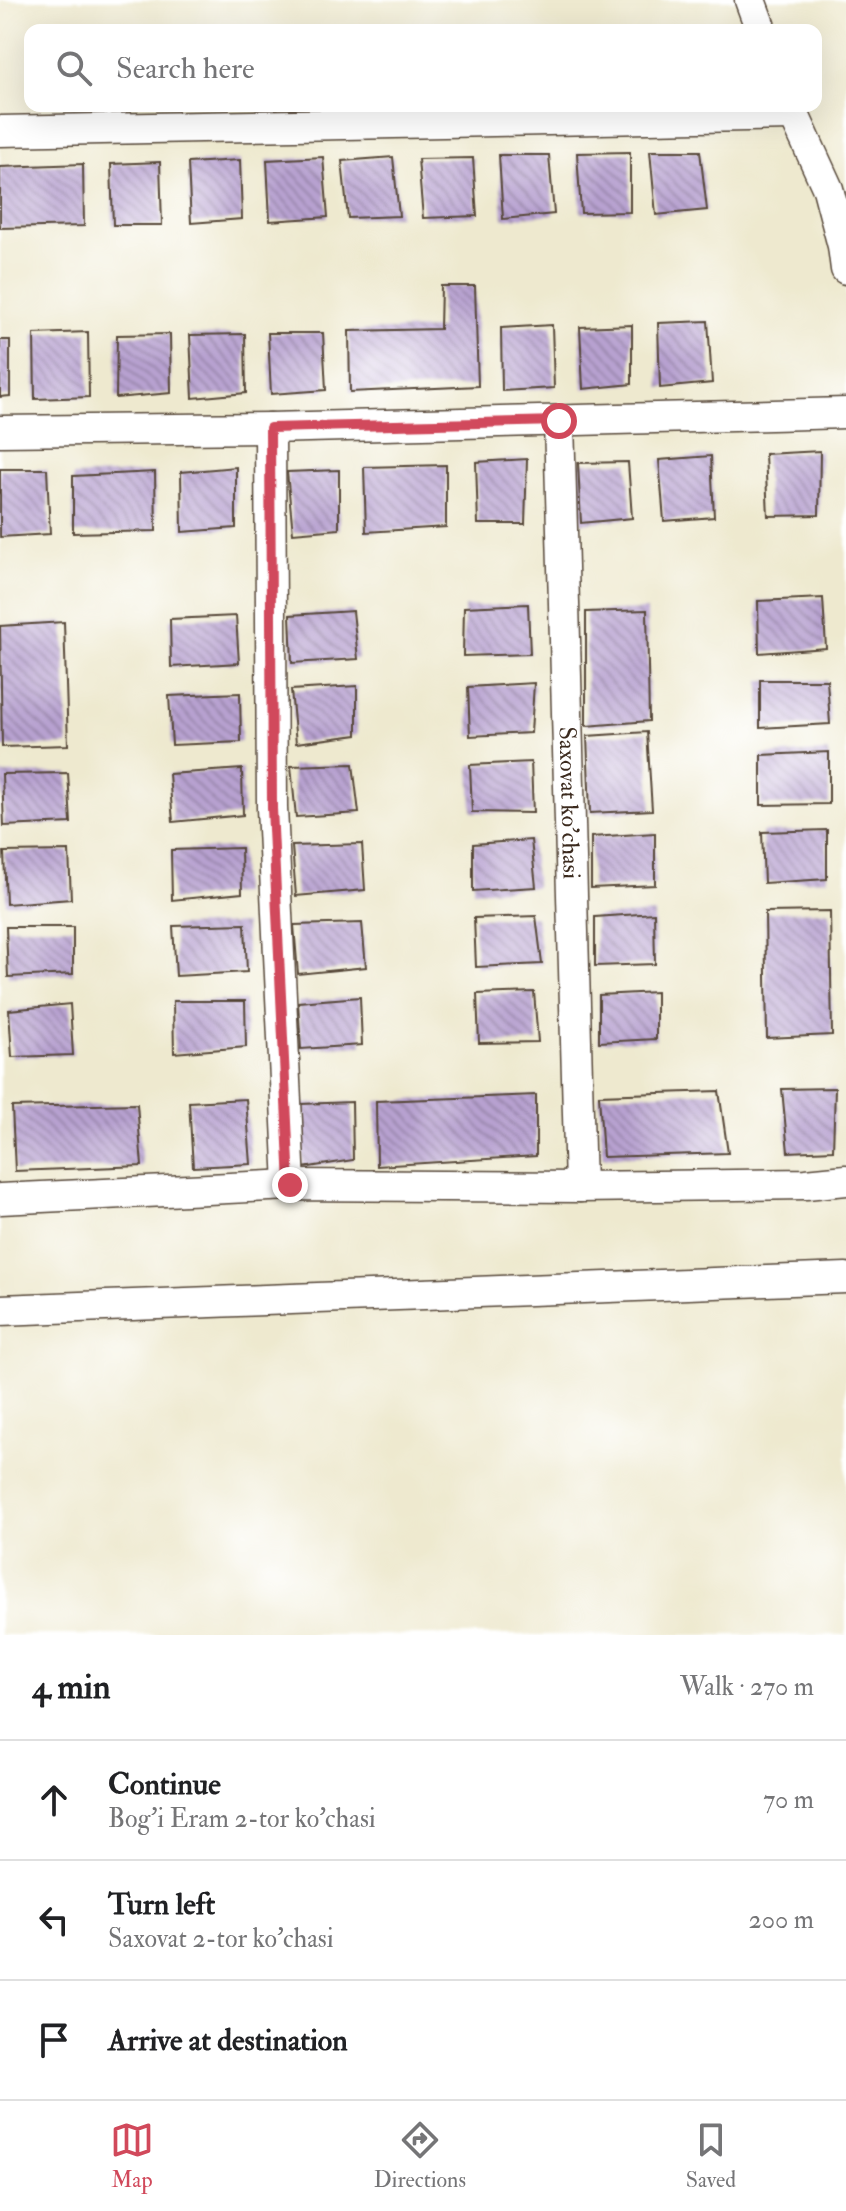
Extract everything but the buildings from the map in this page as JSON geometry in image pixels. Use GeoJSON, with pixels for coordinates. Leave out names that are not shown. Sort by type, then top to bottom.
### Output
{"type":"FeatureCollection","features":[{"type":"Feature","properties":{"kind":"street"},"geometry":{"type":"LineString","coordinates":[[750,0],[759,24]]}},
{"type":"Feature","properties":{"kind":"street"},"geometry":{"type":"LineString","coordinates":[[0,131],[751,112]]}},
{"type":"Feature","properties":{"kind":"street"},"geometry":{"type":"LineString","coordinates":[[791,112],[828,189],[846,269]]}},
{"type":"Feature","properties":{"kind":"street"},"geometry":{"type":"LineString","coordinates":[[0,431],[270,428],[846,413]]}},
{"type":"Feature","properties":{"kind":"street","name":"Saxovat ko'chasi"},"geometry":{"type":"LineString","coordinates":[[559,421],[580,1187]]}},
{"type":"Feature","properties":{"kind":"street"},"geometry":{"type":"LineString","coordinates":[[270,428],[272,808],[290,1185]]}},
{"type":"Feature","properties":{"kind":"street"},"geometry":{"type":"LineString","coordinates":[[0,1188],[0,1199],[290,1185],[580,1187],[806,1184],[846,1180]]}},
{"type":"Feature","properties":{"kind":"street"},"geometry":{"type":"LineString","coordinates":[[0,1310],[846,1278]]}},
{"type":"Feature","properties":{"kind":"route"},"geometry":{"type":"LineString","coordinates":[[290,1185],[272,808],[270,428],[559,421]]}}]}
